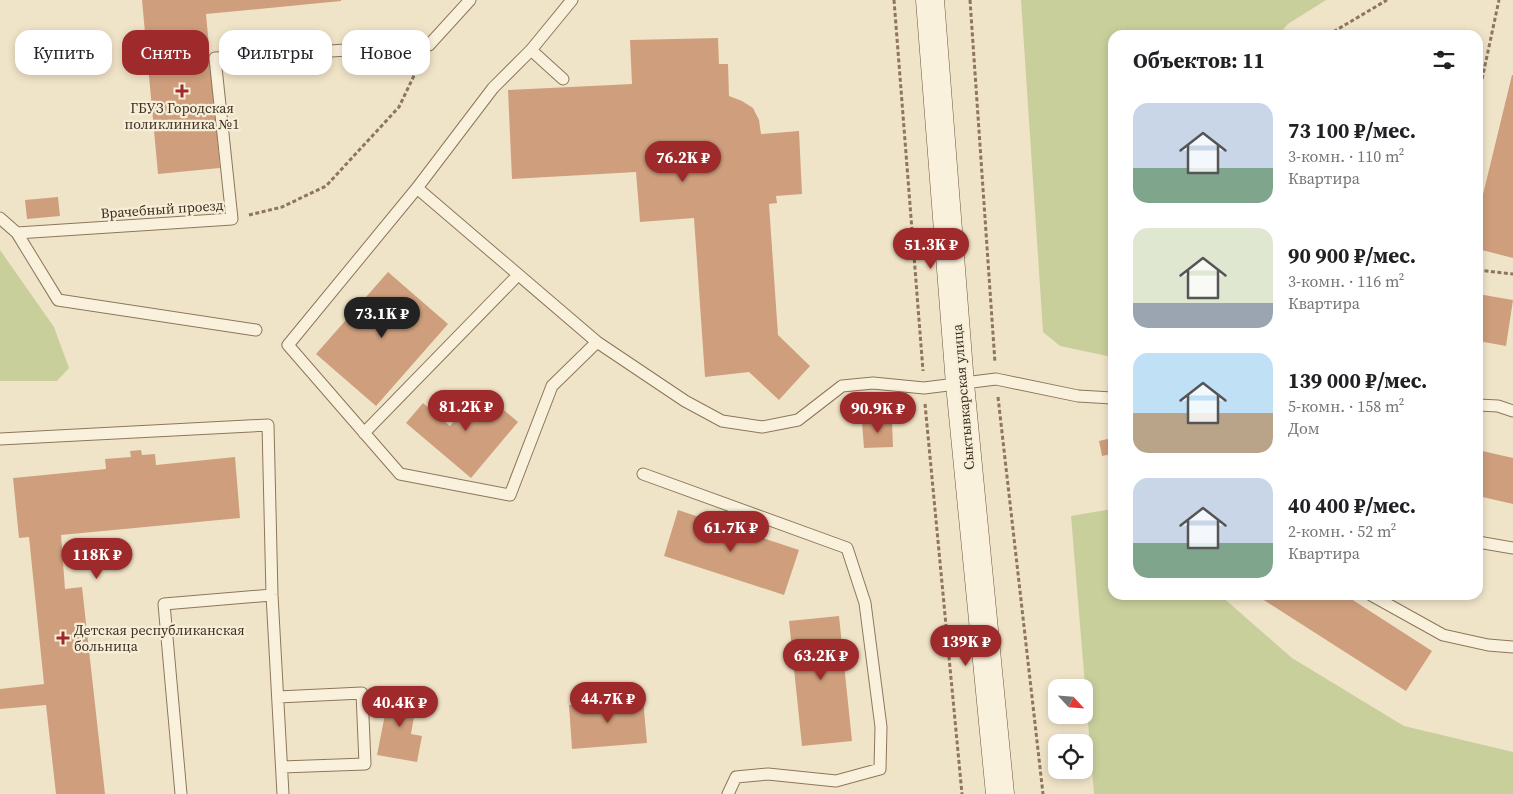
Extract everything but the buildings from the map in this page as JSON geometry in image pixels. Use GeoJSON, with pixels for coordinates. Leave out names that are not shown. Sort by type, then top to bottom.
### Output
{"type":"FeatureCollection","features":[{"type":"Feature","properties":{"kind":"main road","name":"Сыктывкарская улица"},"geometry":{"type":"LineString","coordinates":[[930,0],[960,384],[1000,794]]}},
{"type":"Feature","properties":{"kind":"lane"},"geometry":{"type":"LineString","coordinates":[[430,44],[470,0]]}},
{"type":"Feature","properties":{"kind":"lane"},"geometry":{"type":"LineString","coordinates":[[572,0],[531,50],[493,88],[416,188],[288,346],[400,474],[510,495],[552,386],[597,342]]}},
{"type":"Feature","properties":{"kind":"lane","name":"Врачебный проезд"},"geometry":{"type":"LineString","coordinates":[[17,233],[232,219],[215,58],[342,50]]}},
{"type":"Feature","properties":{"kind":"lane"},"geometry":{"type":"LineString","coordinates":[[531,50],[563,80]]}},
{"type":"Feature","properties":{"kind":"lane"},"geometry":{"type":"LineString","coordinates":[[416,188],[597,342],[684,401],[722,421],[762,427],[798,420],[842,386],[873,383],[924,388],[996,379],[1078,396],[1108,398]]}},
{"type":"Feature","properties":{"kind":"lane"},"geometry":{"type":"LineString","coordinates":[[0,218],[17,233],[58,300],[256,330]]}},
{"type":"Feature","properties":{"kind":"lane"},"geometry":{"type":"LineString","coordinates":[[364,432],[518,275]]}},
{"type":"Feature","properties":{"kind":"lane"},"geometry":{"type":"LineString","coordinates":[[1483,405],[1498,406],[1513,411]]}},
{"type":"Feature","properties":{"kind":"lane"},"geometry":{"type":"LineString","coordinates":[[0,439],[268,425],[272,595],[283,794]]}},
{"type":"Feature","properties":{"kind":"lane"},"geometry":{"type":"LineString","coordinates":[[643,474],[847,548],[865,603],[881,727],[880,769],[836,781],[768,774],[736,777],[728,794]]}},
{"type":"Feature","properties":{"kind":"lane"},"geometry":{"type":"LineString","coordinates":[[1483,543],[1513,548]]}},
{"type":"Feature","properties":{"kind":"lane"},"geometry":{"type":"LineString","coordinates":[[181,794],[164,604],[272,595]]}},
{"type":"Feature","properties":{"kind":"lane"},"geometry":{"type":"LineString","coordinates":[[1380,600],[1444,635],[1488,645],[1513,647]]}},
{"type":"Feature","properties":{"kind":"lane"},"geometry":{"type":"LineString","coordinates":[[278,697],[362,693],[365,764],[282,767]]}},
{"type":"Feature","properties":{"kind":"path"},"geometry":{"type":"LineString","coordinates":[[894,0],[924,388],[962,794]]}},
{"type":"Feature","properties":{"kind":"path"},"geometry":{"type":"LineString","coordinates":[[970,0],[996,379],[1043,794]]}},
{"type":"Feature","properties":{"kind":"path"},"geometry":{"type":"LineString","coordinates":[[1336,30],[1387,0]]}},
{"type":"Feature","properties":{"kind":"path"},"geometry":{"type":"LineString","coordinates":[[1483,75],[1499,0]]}},
{"type":"Feature","properties":{"kind":"path"},"geometry":{"type":"LineString","coordinates":[[232,219],[282,207],[326,186],[399,107],[414,75]]}},
{"type":"Feature","properties":{"kind":"path"},"geometry":{"type":"LineString","coordinates":[[1483,271],[1513,274]]}},
{"type":"Feature","properties":{"kind":"green space"},"geometry":{"type":"Polygon","coordinates":[[[1021,0],[1326,0],[1288,24],[1283,30],[1108,30],[1108,356],[1060,346],[1043,332],[1021,0]]]}},
{"type":"Feature","properties":{"kind":"green space"},"geometry":{"type":"Polygon","coordinates":[[[0,250],[54,327],[69,368],[57,381],[0,381],[0,250]]]}},
{"type":"Feature","properties":{"kind":"green space"},"geometry":{"type":"Polygon","coordinates":[[[1108,510],[1108,600],[1226,600],[1292,658],[1404,726],[1513,752],[1513,794],[1094,794],[1093,734],[1089,734],[1088,724],[1093,724],[1093,679],[1084,679],[1071,516],[1108,510]]]}},
{"type":"Feature","properties":{"kind":"place","name":"ГБУЗ Городская поликлиника №1"},"geometry":{"type":"Point","coordinates":[182,91]}},
{"type":"Feature","properties":{"kind":"place","name":"Детская республиканская больница"},"geometry":{"type":"Point","coordinates":[63,638]}}]}
